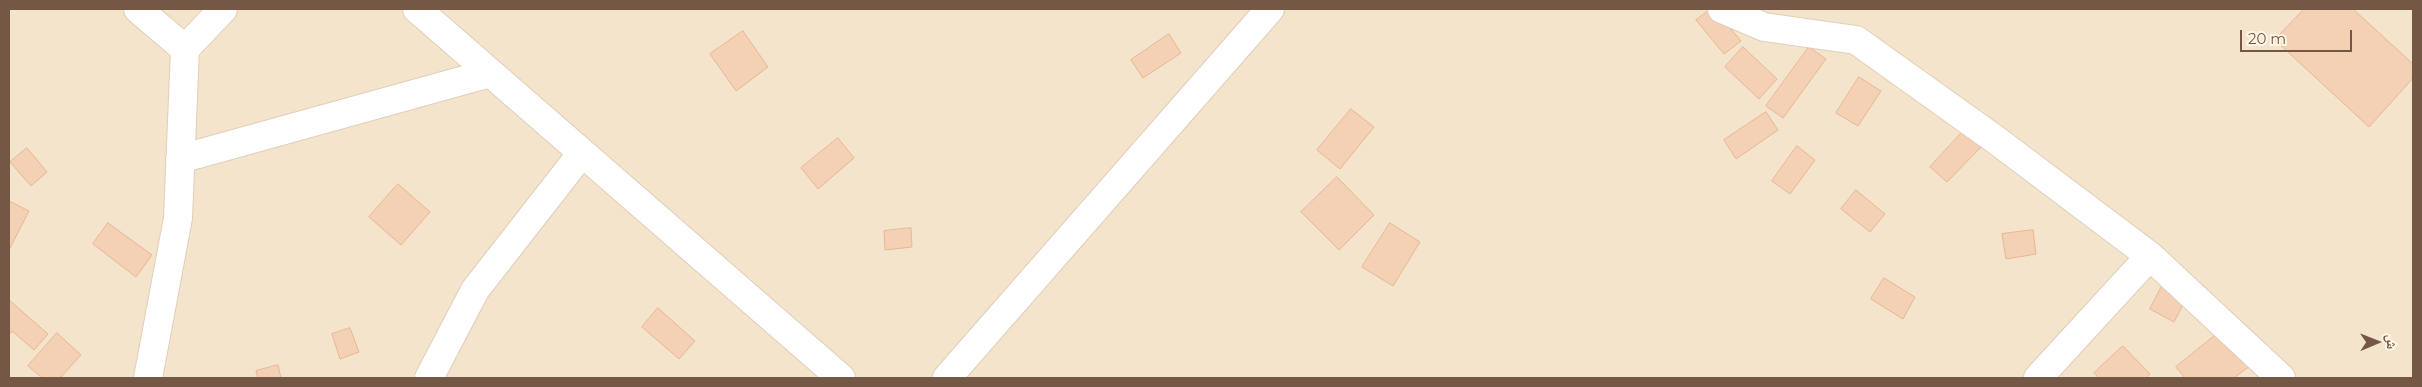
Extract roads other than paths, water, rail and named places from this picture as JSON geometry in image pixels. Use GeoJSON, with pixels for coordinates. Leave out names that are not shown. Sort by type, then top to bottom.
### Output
{"type":"FeatureCollection","features":[{"type":"Feature","properties":{"kind":"street"},"geometry":{"type":"LineString","coordinates":[[138,9],[184,49]]}},
{"type":"Feature","properties":{"kind":"street"},"geometry":{"type":"LineString","coordinates":[[148,378],[178,218],[184,49],[223,9]]}},
{"type":"Feature","properties":{"kind":"street"},"geometry":{"type":"LineString","coordinates":[[417,9],[841,378]]}},
{"type":"Feature","properties":{"kind":"street"},"geometry":{"type":"LineString","coordinates":[[947,378],[1270,9]]}},
{"type":"Feature","properties":{"kind":"street"},"geometry":{"type":"LineString","coordinates":[[1722,9],[1764,26],[1856,40],[1996,140],[2150,256],[2281,378]]}},
{"type":"Feature","properties":{"kind":"street"},"geometry":{"type":"LineString","coordinates":[[180,159],[490,73]]}},
{"type":"Feature","properties":{"kind":"street"},"geometry":{"type":"LineString","coordinates":[[429,378],[475,290],[582,153]]}},
{"type":"Feature","properties":{"kind":"street"},"geometry":{"type":"LineString","coordinates":[[2038,378],[2150,256]]}}]}
